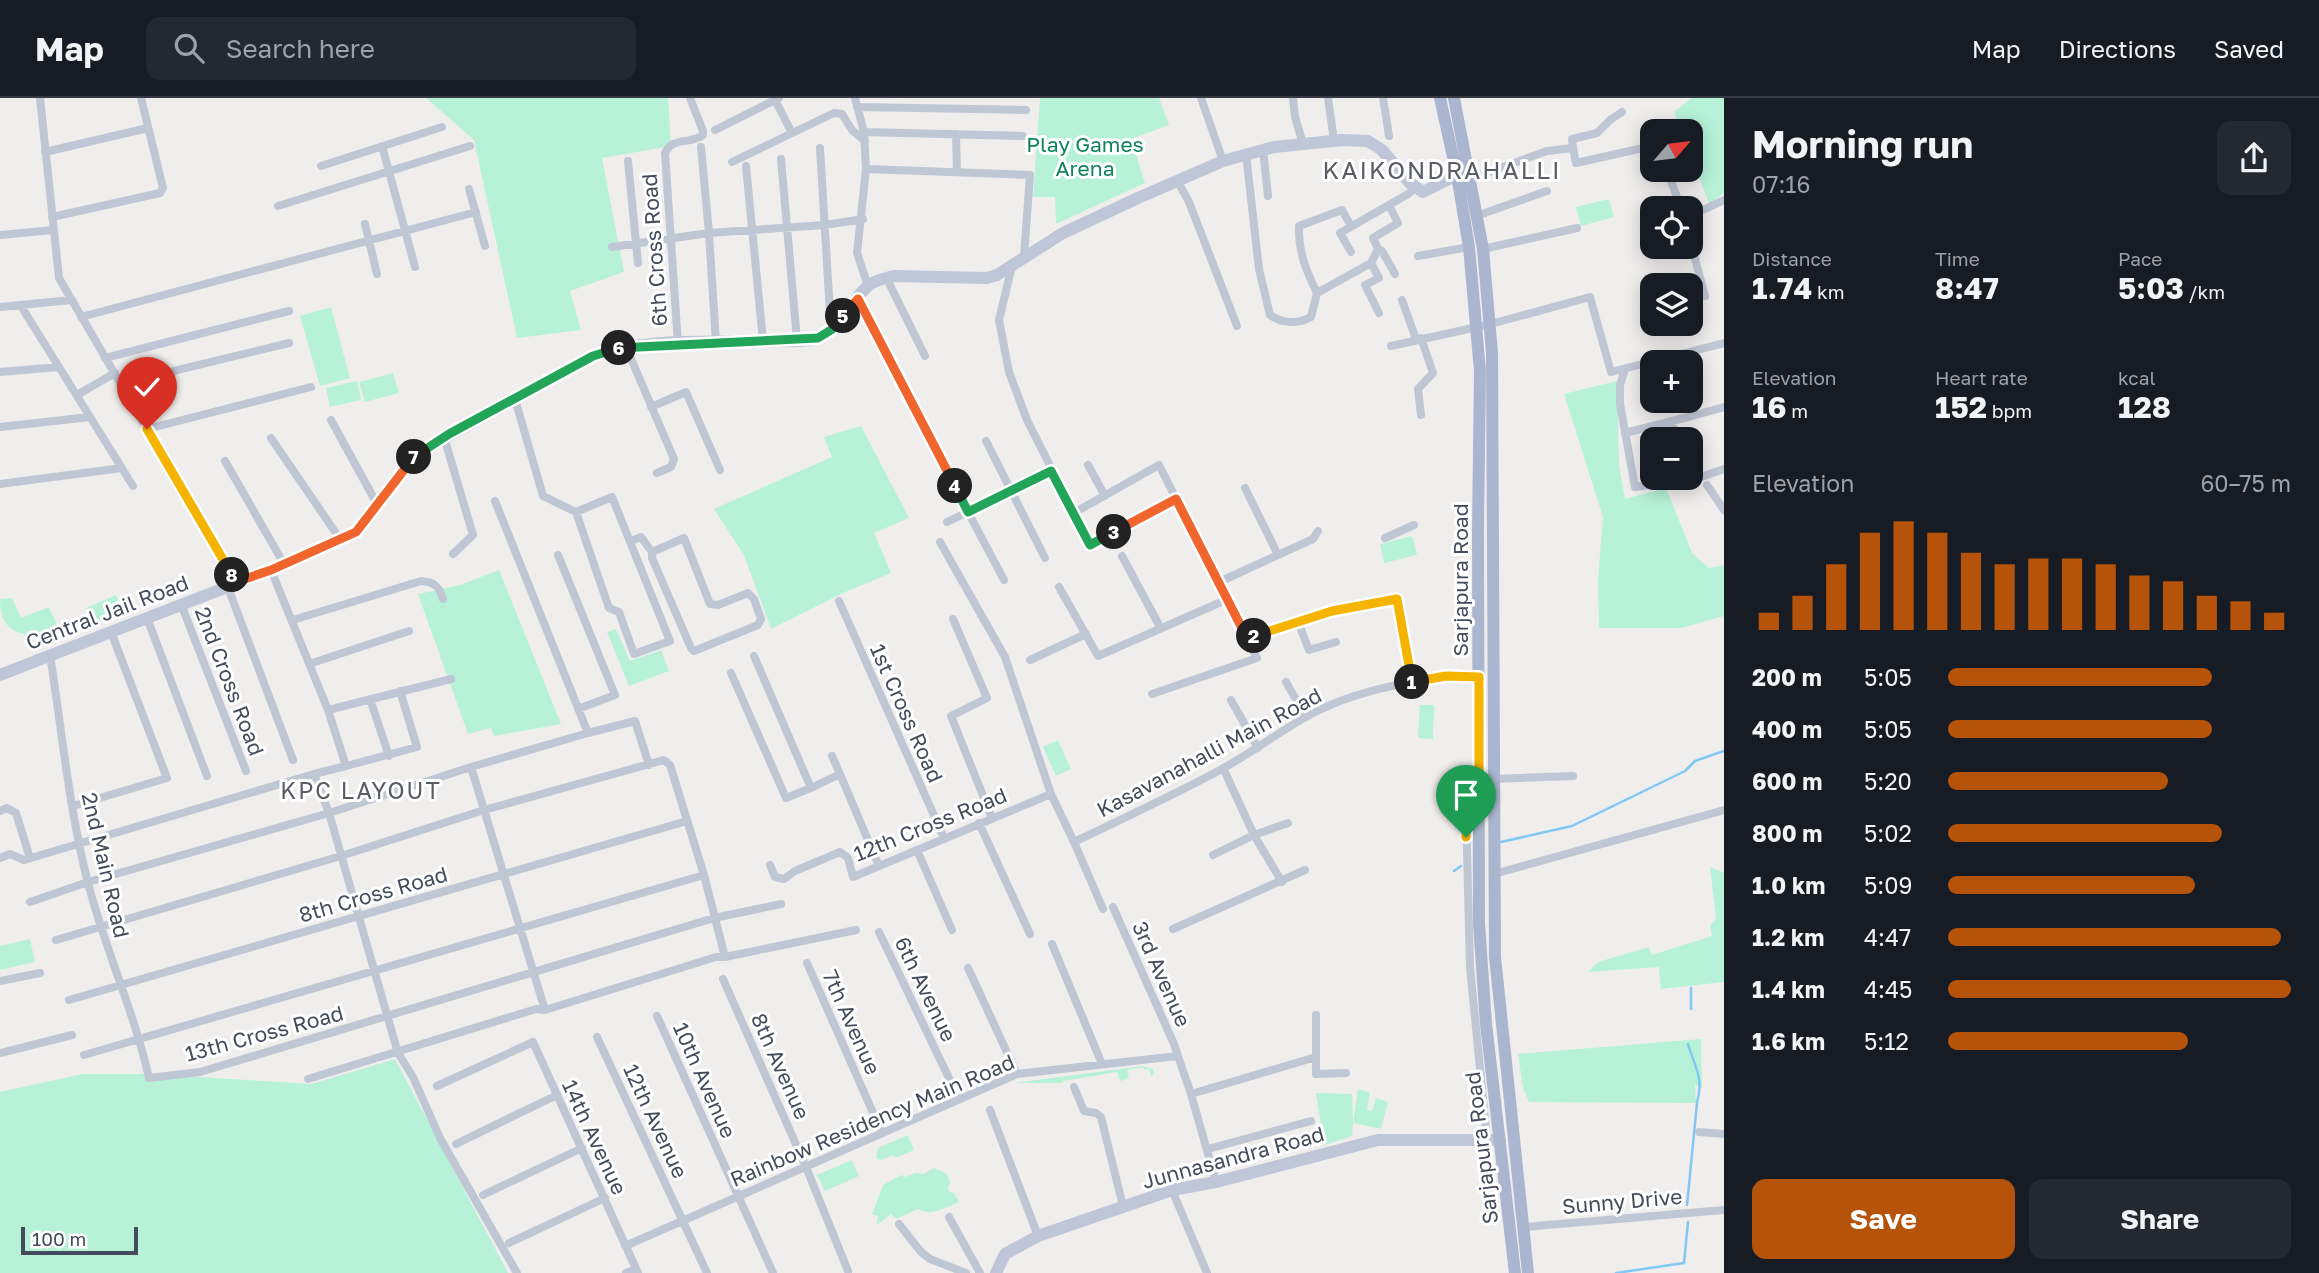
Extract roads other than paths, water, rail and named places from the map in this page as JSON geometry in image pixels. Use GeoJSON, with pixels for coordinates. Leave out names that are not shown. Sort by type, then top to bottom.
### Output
{"type":"FeatureCollection","features":[{"type":"Feature","properties":{"kind":"main road","name":"Sarjapura Road"},"geometry":{"type":"LineString","coordinates":[[1440,98],[1457,175],[1484,326],[1494,408],[1492,528],[1495,957],[1528,1273]]}},
{"type":"Feature","properties":{"kind":"main road","name":"Sarjapura Road"},"geometry":{"type":"LineString","coordinates":[[1454,98],[1483,248],[1484,326],[1478,529],[1479,798],[1473,923],[1487,1030],[1494,1140],[1515,1273]]}},
{"type":"Feature","properties":{"kind":"main road"},"geometry":{"type":"LineString","coordinates":[[831,330],[868,286],[886,277],[987,278],[1012,266],[1063,233],[1177,180],[1246,153],[1334,141],[1368,142],[1382,150],[1423,192],[1457,175]]}},
{"type":"Feature","properties":{"kind":"main road","name":"Central Jail Road"},"geometry":{"type":"LineString","coordinates":[[0,675],[271,570],[356,532],[418,453],[593,356],[626,347],[818,338],[831,330]]}},
{"type":"Feature","properties":{"kind":"main road"},"geometry":{"type":"LineString","coordinates":[[1478,529],[1492,528]]}},
{"type":"Feature","properties":{"kind":"main road"},"geometry":{"type":"LineString","coordinates":[[1487,1030],[1501,1029]]}},
{"type":"Feature","properties":{"kind":"main road","name":"Junnasandra Road"},"geometry":{"type":"LineString","coordinates":[[996,1273],[1005,1254],[1038,1236],[1172,1191],[1378,1140],[1494,1140]]}},
{"type":"Feature","properties":{"kind":"street"},"geometry":{"type":"LineString","coordinates":[[40,98],[59,278],[147,429],[232,584],[293,760]]}},
{"type":"Feature","properties":{"kind":"street"},"geometry":{"type":"LineString","coordinates":[[52,217],[160,193],[163,188],[141,98]]}},
{"type":"Feature","properties":{"kind":"street","name":"6th Cross Road"},"geometry":{"type":"LineString","coordinates":[[678,344],[665,153],[670,144],[696,140],[703,135],[690,98]]}},
{"type":"Feature","properties":{"kind":"street"},"geometry":{"type":"LineString","coordinates":[[1201,98],[1223,161]]}},
{"type":"Feature","properties":{"kind":"street"},"geometry":{"type":"LineString","coordinates":[[1293,98],[1303,144]]}},
{"type":"Feature","properties":{"kind":"street"},"geometry":{"type":"LineString","coordinates":[[1328,98],[1334,141]]}},
{"type":"Feature","properties":{"kind":"street"},"geometry":{"type":"LineString","coordinates":[[1383,98],[1389,136]]}},
{"type":"Feature","properties":{"kind":"street"},"geometry":{"type":"LineString","coordinates":[[715,130],[776,99],[792,133]]}},
{"type":"Feature","properties":{"kind":"street"},"geometry":{"type":"LineString","coordinates":[[868,286],[858,253],[866,169],[864,136],[856,103],[1026,110]]}},
{"type":"Feature","properties":{"kind":"street"},"geometry":{"type":"LineString","coordinates":[[1622,112],[1609,120],[1597,133],[1572,139],[1576,163],[1640,149]]}},
{"type":"Feature","properties":{"kind":"street"},"geometry":{"type":"LineString","coordinates":[[732,162],[834,113],[840,113],[852,130],[864,136],[1023,136]]}},
{"type":"Feature","properties":{"kind":"street"},"geometry":{"type":"LineString","coordinates":[[321,166],[442,127]]}},
{"type":"Feature","properties":{"kind":"street"},"geometry":{"type":"LineString","coordinates":[[45,152],[148,128]]}},
{"type":"Feature","properties":{"kind":"street"},"geometry":{"type":"LineString","coordinates":[[956,134],[957,172]]}},
{"type":"Feature","properties":{"kind":"street"},"geometry":{"type":"LineString","coordinates":[[382,146],[415,267]]}},
{"type":"Feature","properties":{"kind":"street"},"geometry":{"type":"LineString","coordinates":[[278,206],[470,146]]}},
{"type":"Feature","properties":{"kind":"street"},"geometry":{"type":"LineString","coordinates":[[701,147],[716,344]]}},
{"type":"Feature","properties":{"kind":"street"},"geometry":{"type":"LineString","coordinates":[[820,148],[831,330]]}},
{"type":"Feature","properties":{"kind":"street"},"geometry":{"type":"LineString","coordinates":[[1470,178],[1547,151],[1573,148]]}},
{"type":"Feature","properties":{"kind":"street"},"geometry":{"type":"LineString","coordinates":[[1263,150],[1268,196]]}},
{"type":"Feature","properties":{"kind":"street"},"geometry":{"type":"LineString","coordinates":[[1246,153],[1259,269],[1270,315],[1279,321],[1304,321],[1311,317],[1317,293],[1303,264],[1298,245],[1299,226],[1342,209],[1351,226]]}},
{"type":"Feature","properties":{"kind":"street"},"geometry":{"type":"LineString","coordinates":[[781,159],[797,340]]}},
{"type":"Feature","properties":{"kind":"street"},"geometry":{"type":"LineString","coordinates":[[628,161],[638,263]]}},
{"type":"Feature","properties":{"kind":"street"},"geometry":{"type":"LineString","coordinates":[[746,166],[763,341]]}},
{"type":"Feature","properties":{"kind":"street"},"geometry":{"type":"LineString","coordinates":[[866,169],[1030,176],[1024,257]]}},
{"type":"Feature","properties":{"kind":"street"},"geometry":{"type":"LineString","coordinates":[[1177,180],[1189,202],[1237,326]]}},
{"type":"Feature","properties":{"kind":"street"},"geometry":{"type":"LineString","coordinates":[[1351,252],[1340,233],[1416,187]]}},
{"type":"Feature","properties":{"kind":"street"},"geometry":{"type":"LineString","coordinates":[[469,189],[485,246]]}},
{"type":"Feature","properties":{"kind":"street"},"geometry":{"type":"LineString","coordinates":[[1476,216],[1547,191]]}},
{"type":"Feature","properties":{"kind":"street"},"geometry":{"type":"LineString","coordinates":[[1703,211],[1723,203]]}},
{"type":"Feature","properties":{"kind":"street"},"geometry":{"type":"LineString","coordinates":[[1389,205],[1398,223],[1374,238],[1395,274]]}},
{"type":"Feature","properties":{"kind":"street"},"geometry":{"type":"LineString","coordinates":[[81,317],[475,212]]}},
{"type":"Feature","properties":{"kind":"street"},"geometry":{"type":"LineString","coordinates":[[612,247],[709,233],[825,225],[863,219]]}},
{"type":"Feature","properties":{"kind":"street"},"geometry":{"type":"LineString","coordinates":[[365,224],[377,274]]}},
{"type":"Feature","properties":{"kind":"street"},"geometry":{"type":"LineString","coordinates":[[1483,248],[1577,228]]}},
{"type":"Feature","properties":{"kind":"street"},"geometry":{"type":"LineString","coordinates":[[0,235],[53,230]]}},
{"type":"Feature","properties":{"kind":"street"},"geometry":{"type":"LineString","coordinates":[[1418,256],[1469,247]]}},
{"type":"Feature","properties":{"kind":"street"},"geometry":{"type":"LineString","coordinates":[[1317,293],[1371,263],[1378,249]]}},
{"type":"Feature","properties":{"kind":"street"},"geometry":{"type":"LineString","coordinates":[[1695,259],[1705,296]]}},
{"type":"Feature","properties":{"kind":"street"},"geometry":{"type":"LineString","coordinates":[[1371,263],[1379,278],[1365,285],[1379,313]]}},
{"type":"Feature","properties":{"kind":"street"},"geometry":{"type":"LineString","coordinates":[[1012,266],[999,320],[1009,372],[1027,420],[1072,514],[1090,545],[1176,499]]}},
{"type":"Feature","properties":{"kind":"street"},"geometry":{"type":"LineString","coordinates":[[886,277],[925,355]]}},
{"type":"Feature","properties":{"kind":"street"},"geometry":{"type":"LineString","coordinates":[[1391,346],[1484,326],[1590,297],[1611,372],[1640,366]]}},
{"type":"Feature","properties":{"kind":"street"},"geometry":{"type":"LineString","coordinates":[[858,299],[1004,580]]}},
{"type":"Feature","properties":{"kind":"street"},"geometry":{"type":"LineString","coordinates":[[0,307],[71,300]]}},
{"type":"Feature","properties":{"kind":"street"},"geometry":{"type":"LineString","coordinates":[[1402,300],[1433,373],[1418,389],[1421,415]]}},
{"type":"Feature","properties":{"kind":"street"},"geometry":{"type":"LineString","coordinates":[[21,306],[133,486]]}},
{"type":"Feature","properties":{"kind":"street"},"geometry":{"type":"LineString","coordinates":[[105,358],[289,311]]}},
{"type":"Feature","properties":{"kind":"street"},"geometry":{"type":"LineString","coordinates":[[120,383],[289,343]]}},
{"type":"Feature","properties":{"kind":"street"},"geometry":{"type":"LineString","coordinates":[[1703,350],[1724,343]]}},
{"type":"Feature","properties":{"kind":"street"},"geometry":{"type":"LineString","coordinates":[[626,347],[674,459],[671,467],[657,473]]}},
{"type":"Feature","properties":{"kind":"street"},"geometry":{"type":"LineString","coordinates":[[0,372],[59,367]]}},
{"type":"Feature","properties":{"kind":"street"},"geometry":{"type":"LineString","coordinates":[[1625,369],[1620,385],[1625,433],[1635,487],[1640,486]]}},
{"type":"Feature","properties":{"kind":"street"},"geometry":{"type":"LineString","coordinates":[[77,395],[115,373]]}},
{"type":"Feature","properties":{"kind":"street"},"geometry":{"type":"LineString","coordinates":[[147,429],[311,387]]}},
{"type":"Feature","properties":{"kind":"street"},"geometry":{"type":"LineString","coordinates":[[651,407],[685,392],[720,470]]}},
{"type":"Feature","properties":{"kind":"street"},"geometry":{"type":"LineString","coordinates":[[516,399],[543,496],[576,512],[609,608],[618,612],[634,654],[670,641],[612,497],[576,512]]}},
{"type":"Feature","properties":{"kind":"street"},"geometry":{"type":"LineString","coordinates":[[1625,433],[1724,409]]}},
{"type":"Feature","properties":{"kind":"street"},"geometry":{"type":"LineString","coordinates":[[0,427],[90,417]]}},
{"type":"Feature","properties":{"kind":"street"},"geometry":{"type":"LineString","coordinates":[[331,421],[377,504]]}},
{"type":"Feature","properties":{"kind":"street"},"geometry":{"type":"LineString","coordinates":[[1672,421],[1673,427]]}},
{"type":"Feature","properties":{"kind":"street"},"geometry":{"type":"LineString","coordinates":[[444,437],[473,535],[453,554]]}},
{"type":"Feature","properties":{"kind":"street"},"geometry":{"type":"LineString","coordinates":[[271,438],[340,539]]}},
{"type":"Feature","properties":{"kind":"street"},"geometry":{"type":"LineString","coordinates":[[986,441],[1045,558]]}},
{"type":"Feature","properties":{"kind":"street"},"geometry":{"type":"LineString","coordinates":[[225,461],[284,564]]}},
{"type":"Feature","properties":{"kind":"street"},"geometry":{"type":"LineString","coordinates":[[1088,465],[1105,496]]}},
{"type":"Feature","properties":{"kind":"street"},"geometry":{"type":"LineString","coordinates":[[1072,514],[1159,466],[1257,658],[1152,694]]}},
{"type":"Feature","properties":{"kind":"street"},"geometry":{"type":"LineString","coordinates":[[0,484],[122,468]]}},
{"type":"Feature","properties":{"kind":"street"},"geometry":{"type":"LineString","coordinates":[[1703,476],[1724,469]]}},
{"type":"Feature","properties":{"kind":"street"},"geometry":{"type":"LineString","coordinates":[[947,522],[1051,471]]}},
{"type":"Feature","properties":{"kind":"street"},"geometry":{"type":"LineString","coordinates":[[1707,485],[1724,510]]}},
{"type":"Feature","properties":{"kind":"street"},"geometry":{"type":"LineString","coordinates":[[1245,488],[1278,555]]}},
{"type":"Feature","properties":{"kind":"street"},"geometry":{"type":"LineString","coordinates":[[495,502],[588,733]]}},
{"type":"Feature","properties":{"kind":"street"},"geometry":{"type":"LineString","coordinates":[[1385,538],[1414,524]]}},
{"type":"Feature","properties":{"kind":"street"},"geometry":{"type":"LineString","coordinates":[[1219,582],[1312,540],[1318,531]]}},
{"type":"Feature","properties":{"kind":"street"},"geometry":{"type":"LineString","coordinates":[[631,541],[641,537],[652,552],[652,558],[687,643],[694,651],[758,625],[761,620],[754,599],[748,593],[718,605],[710,604],[684,538],[652,552]]}},
{"type":"Feature","properties":{"kind":"street"},"geometry":{"type":"LineString","coordinates":[[940,542],[1005,657],[1051,794],[1103,909]]}},
{"type":"Feature","properties":{"kind":"street"},"geometry":{"type":"LineString","coordinates":[[558,555],[615,695],[578,709]]}},
{"type":"Feature","properties":{"kind":"street"},"geometry":{"type":"LineString","coordinates":[[1122,556],[1160,627]]}},
{"type":"Feature","properties":{"kind":"street"},"geometry":{"type":"LineString","coordinates":[[271,570],[328,710],[346,766]]}},
{"type":"Feature","properties":{"kind":"street"},"geometry":{"type":"LineString","coordinates":[[293,620],[421,581],[431,582],[439,588],[443,599]]}},
{"type":"Feature","properties":{"kind":"street"},"geometry":{"type":"LineString","coordinates":[[1059,587],[1098,656],[1228,599]]}},
{"type":"Feature","properties":{"kind":"street"},"geometry":{"type":"LineString","coordinates":[[1247,638],[1332,611],[1397,599],[1411,682]]}},
{"type":"Feature","properties":{"kind":"street","name":"1st Cross Road"},"geometry":{"type":"LineString","coordinates":[[839,601],[944,838]]}},
{"type":"Feature","properties":{"kind":"street","name":"2nd Cross Road"},"geometry":{"type":"LineString","coordinates":[[181,604],[246,771]]}},
{"type":"Feature","properties":{"kind":"street"},"geometry":{"type":"LineString","coordinates":[[147,618],[207,776]]}},
{"type":"Feature","properties":{"kind":"street"},"geometry":{"type":"LineString","coordinates":[[953,619],[987,698],[951,716],[992,818]]}},
{"type":"Feature","properties":{"kind":"street"},"geometry":{"type":"LineString","coordinates":[[1298,622],[1309,650],[1336,642]]}},
{"type":"Feature","properties":{"kind":"street"},"geometry":{"type":"LineString","coordinates":[[309,664],[409,631]]}},
{"type":"Feature","properties":{"kind":"street"},"geometry":{"type":"LineString","coordinates":[[73,806],[167,778],[111,632]]}},
{"type":"Feature","properties":{"kind":"street"},"geometry":{"type":"LineString","coordinates":[[1030,660],[1086,634]]}},
{"type":"Feature","properties":{"kind":"street","name":"2nd Main Road"},"geometry":{"type":"LineString","coordinates":[[50,655],[79,843],[88,882],[100,926],[141,1039],[149,1078]]}},
{"type":"Feature","properties":{"kind":"street"},"geometry":{"type":"LineString","coordinates":[[754,656],[811,788]]}},
{"type":"Feature","properties":{"kind":"street"},"geometry":{"type":"LineString","coordinates":[[732,673],[786,799],[840,774]]}},
{"type":"Feature","properties":{"kind":"street","name":"Kasavanahalli Main Road"},"geometry":{"type":"LineString","coordinates":[[1074,842],[1223,768],[1306,717],[1330,706],[1411,682],[1446,676],[1479,677]]}},
{"type":"Feature","properties":{"kind":"street"},"geometry":{"type":"LineString","coordinates":[[328,710],[452,679]]}},
{"type":"Feature","properties":{"kind":"street"},"geometry":{"type":"LineString","coordinates":[[1286,682],[1306,717]]}},
{"type":"Feature","properties":{"kind":"street"},"geometry":{"type":"LineString","coordinates":[[0,858],[10,854],[24,860],[314,774],[417,747],[400,691]]}},
{"type":"Feature","properties":{"kind":"street"},"geometry":{"type":"LineString","coordinates":[[370,699],[388,756]]}},
{"type":"Feature","properties":{"kind":"street"},"geometry":{"type":"LineString","coordinates":[[1231,700],[1258,748]]}},
{"type":"Feature","properties":{"kind":"street"},"geometry":{"type":"LineString","coordinates":[[30,902],[88,882],[329,813],[471,767],[635,721],[649,765]]}},
{"type":"Feature","properties":{"kind":"street"},"geometry":{"type":"LineString","coordinates":[[832,756],[879,866]]}},
{"type":"Feature","properties":{"kind":"street"},"geometry":{"type":"LineString","coordinates":[[56,940],[341,856],[484,810],[664,760],[670,765],[704,875],[725,957]]}},
{"type":"Feature","properties":{"kind":"street"},"geometry":{"type":"LineString","coordinates":[[471,767],[545,1010]]}},
{"type":"Feature","properties":{"kind":"street"},"geometry":{"type":"LineString","coordinates":[[1223,768],[1254,835],[1282,882]]}},
{"type":"Feature","properties":{"kind":"street"},"geometry":{"type":"LineString","coordinates":[[314,774],[329,813],[398,1053],[440,1138],[517,1273]]}},
{"type":"Feature","properties":{"kind":"street"},"geometry":{"type":"LineString","coordinates":[[1494,779],[1573,776]]}},
{"type":"Feature","properties":{"kind":"street","name":"12th Cross Road"},"geometry":{"type":"LineString","coordinates":[[771,867],[795,871],[840,852],[848,858],[853,877],[1051,794]]}},
{"type":"Feature","properties":{"kind":"street"},"geometry":{"type":"LineString","coordinates":[[0,811],[7,808],[16,813],[30,858]]}},
{"type":"Feature","properties":{"kind":"street"},"geometry":{"type":"LineString","coordinates":[[1494,874],[1724,810]]}},
{"type":"Feature","properties":{"kind":"street","name":"8th Cross Road"},"geometry":{"type":"LineString","coordinates":[[69,1000],[687,821]]}},
{"type":"Feature","properties":{"kind":"street"},"geometry":{"type":"LineString","coordinates":[[979,823],[1030,934]]}},
{"type":"Feature","properties":{"kind":"street"},"geometry":{"type":"LineString","coordinates":[[1213,855],[1254,835],[1288,823]]}},
{"type":"Feature","properties":{"kind":"street"},"geometry":{"type":"LineString","coordinates":[[917,850],[952,930]]}},
{"type":"Feature","properties":{"kind":"street"},"geometry":{"type":"LineString","coordinates":[[1173,929],[1305,870]]}},
{"type":"Feature","properties":{"kind":"street"},"geometry":{"type":"LineString","coordinates":[[84,1055],[704,875]]}},
{"type":"Feature","properties":{"kind":"street","name":"13th Cross Road"},"geometry":{"type":"LineString","coordinates":[[149,1078],[200,1072],[714,918],[780,904]]}},
{"type":"Feature","properties":{"kind":"street","name":"3rd Avenue"},"geometry":{"type":"LineString","coordinates":[[1113,906],[1178,1056]]}},
{"type":"Feature","properties":{"kind":"street"},"geometry":{"type":"LineString","coordinates":[[1473,923],[1494,1140]]}},
{"type":"Feature","properties":{"kind":"street"},"geometry":{"type":"LineString","coordinates":[[308,1079],[716,957],[856,930]]}},
{"type":"Feature","properties":{"kind":"street","name":"6th Avenue"},"geometry":{"type":"LineString","coordinates":[[879,932],[959,1099]]}},
{"type":"Feature","properties":{"kind":"street"},"geometry":{"type":"LineString","coordinates":[[1052,944],[1102,1064]]}},
{"type":"Feature","properties":{"kind":"street","name":"7th Avenue"},"geometry":{"type":"LineString","coordinates":[[807,963],[882,1133]]}},
{"type":"Feature","properties":{"kind":"street"},"geometry":{"type":"LineString","coordinates":[[968,968],[1017,1074]]}},
{"type":"Feature","properties":{"kind":"street"},"geometry":{"type":"LineString","coordinates":[[0,981],[40,973]]}},
{"type":"Feature","properties":{"kind":"street","name":"8th Avenue"},"geometry":{"type":"LineString","coordinates":[[723,979],[806,1167],[848,1271]]}},
{"type":"Feature","properties":{"kind":"street"},"geometry":{"type":"LineString","coordinates":[[1316,1015],[1316,1074],[1346,1073]]}},
{"type":"Feature","properties":{"kind":"street","name":"10th Avenue"},"geometry":{"type":"LineString","coordinates":[[657,1016],[773,1273]]}},
{"type":"Feature","properties":{"kind":"street"},"geometry":{"type":"LineString","coordinates":[[0,1053],[72,1035]]}},
{"type":"Feature","properties":{"kind":"street","name":"12th Avenue"},"geometry":{"type":"LineString","coordinates":[[597,1037],[707,1273]]}},
{"type":"Feature","properties":{"kind":"street","name":"14th Avenue"},"geometry":{"type":"LineString","coordinates":[[438,1087],[533,1042],[637,1271]]}},
{"type":"Feature","properties":{"kind":"street"},"geometry":{"type":"LineString","coordinates":[[1178,1056],[1216,1182]]}},
{"type":"Feature","properties":{"kind":"street","name":"Rainbow Residency Main Road"},"geometry":{"type":"LineString","coordinates":[[625,1246],[1017,1074],[1178,1056]]}},
{"type":"Feature","properties":{"kind":"street"},"geometry":{"type":"LineString","coordinates":[[1191,1094],[1316,1057]]}},
{"type":"Feature","properties":{"kind":"street"},"geometry":{"type":"LineString","coordinates":[[1074,1087],[1083,1109],[1101,1117],[1123,1206]]}},
{"type":"Feature","properties":{"kind":"street"},"geometry":{"type":"LineString","coordinates":[[456,1144],[557,1095]]}},
{"type":"Feature","properties":{"kind":"street"},"geometry":{"type":"LineString","coordinates":[[990,1110],[1038,1236]]}},
{"type":"Feature","properties":{"kind":"street"},"geometry":{"type":"LineString","coordinates":[[1208,1149],[1311,1121]]}},
{"type":"Feature","properties":{"kind":"street"},"geometry":{"type":"LineString","coordinates":[[1699,1132],[1724,1134]]}},
{"type":"Feature","properties":{"kind":"street"},"geometry":{"type":"LineString","coordinates":[[483,1195],[582,1148]]}},
{"type":"Feature","properties":{"kind":"street"},"geometry":{"type":"LineString","coordinates":[[1172,1191],[1207,1273]]}},
{"type":"Feature","properties":{"kind":"street"},"geometry":{"type":"LineString","coordinates":[[509,1243],[605,1198]]}},
{"type":"Feature","properties":{"kind":"street","name":"Sunny Drive"},"geometry":{"type":"LineString","coordinates":[[1524,1227],[1724,1210]]}},
{"type":"Feature","properties":{"kind":"street"},"geometry":{"type":"LineString","coordinates":[[949,1217],[980,1273]]}},
{"type":"Feature","properties":{"kind":"street"},"geometry":{"type":"LineString","coordinates":[[899,1224],[921,1252],[946,1266],[966,1273]]}},
{"type":"Feature","properties":{"kind":"street"},"geometry":{"type":"LineString","coordinates":[[939,1273],[946,1266]]}},
{"type":"Feature","properties":{"kind":"street"},"geometry":{"type":"LineString","coordinates":[[626,1273],[637,1271]]}},
{"type":"Feature","properties":{"kind":"waterway"},"geometry":{"type":"LineString","coordinates":[[1501,842],[1572,826],[1685,771],[1695,761],[1724,751]]}},
{"type":"Feature","properties":{"kind":"waterway"},"geometry":{"type":"LineString","coordinates":[[1454,871],[1461,866]]}},
{"type":"Feature","properties":{"kind":"waterway"},"geometry":{"type":"LineString","coordinates":[[1691,988],[1691,1009]]}},
{"type":"Feature","properties":{"kind":"waterway"},"geometry":{"type":"LineString","coordinates":[[1687,1205],[1700,1086],[1688,1044]]}},
{"type":"Feature","properties":{"kind":"waterway"},"geometry":{"type":"LineString","coordinates":[[1616,1273],[1684,1263],[1688,1222]]}},
{"type":"Feature","properties":{"kind":"district","name":"KAIKONDRAHALLI"},"geometry":{"type":"Point","coordinates":[1442,169]}},
{"type":"Feature","properties":{"kind":"district","name":"KPC LAYOUT"},"geometry":{"type":"Point","coordinates":[361,790]}},
{"type":"Feature","properties":{"kind":"park label","name":"Play Games Arena"},"geometry":{"type":"Point","coordinates":[1085,156]}}]}
